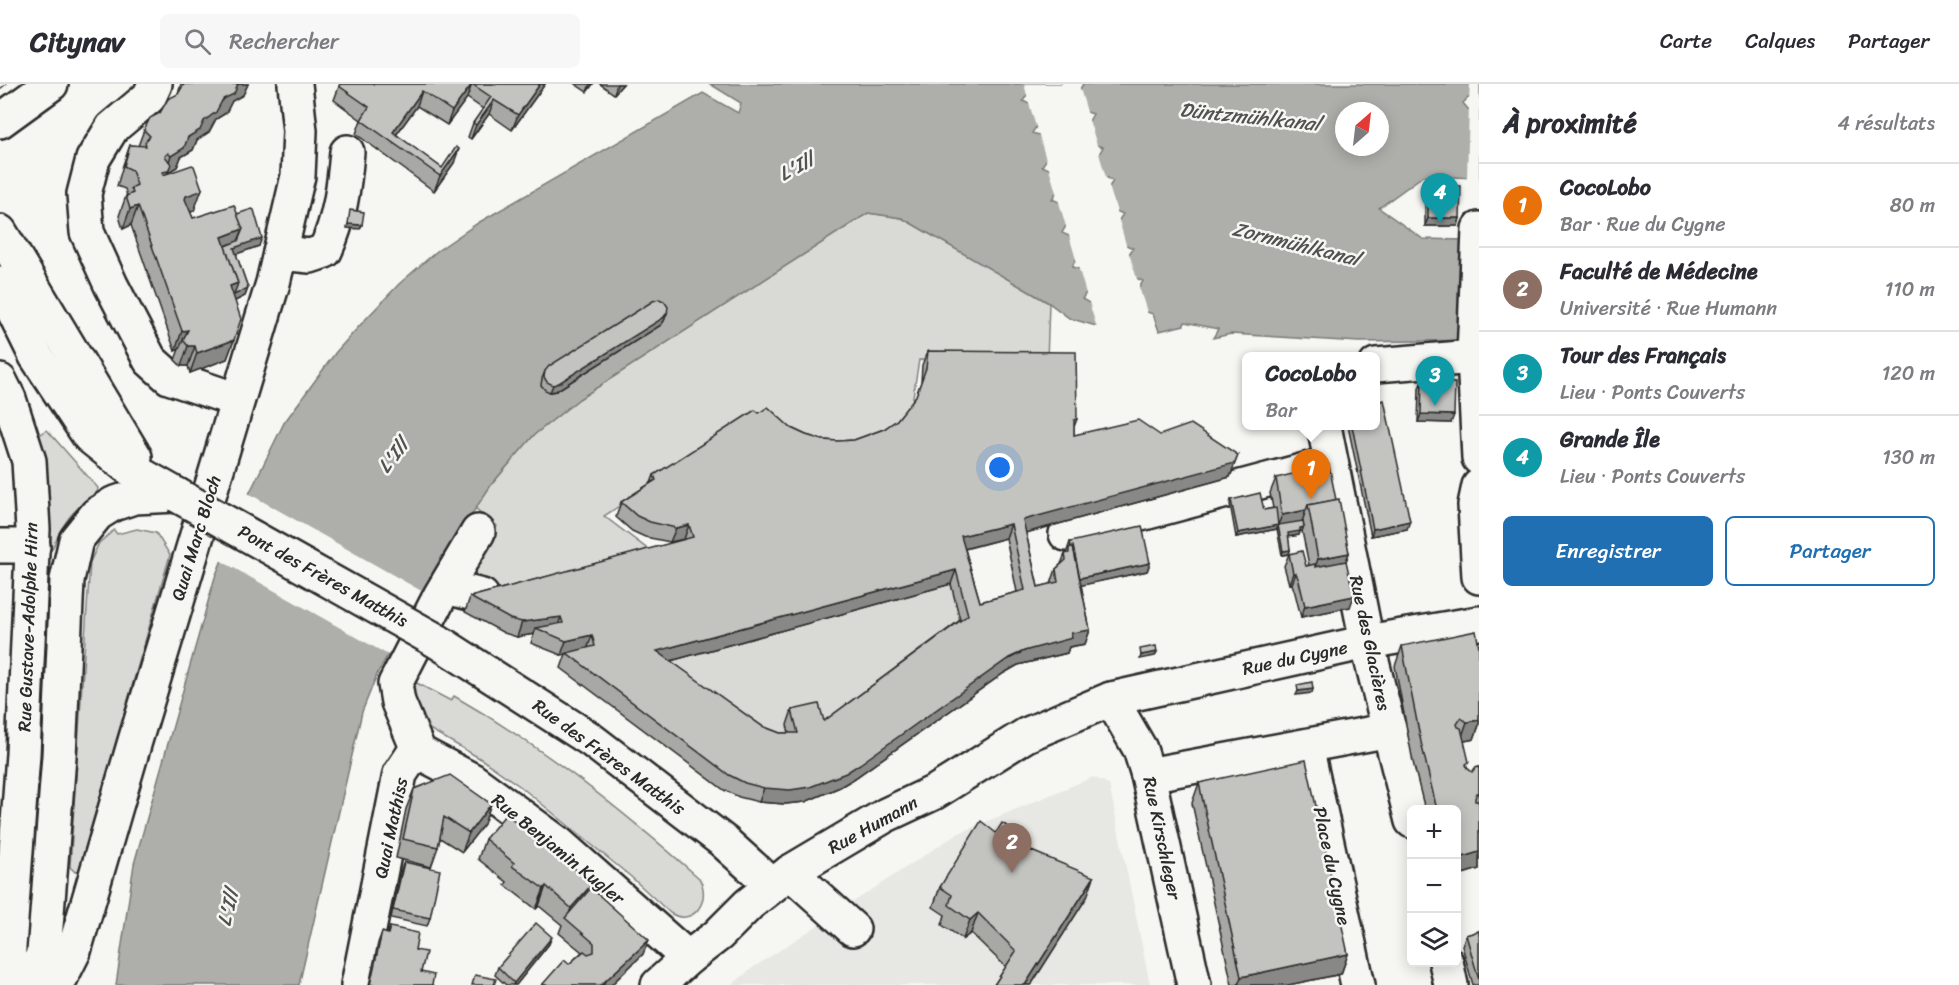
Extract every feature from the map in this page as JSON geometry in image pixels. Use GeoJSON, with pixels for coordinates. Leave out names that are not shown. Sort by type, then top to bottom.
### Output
{"type":"FeatureCollection","features":[{"type":"Feature","properties":{"kind":"street"},"geometry":{"type":"LineString","coordinates":[[0,121],[51,84]]}},
{"type":"Feature","properties":{"kind":"street"},"geometry":{"type":"LineString","coordinates":[[155,84],[149,97],[112,128],[93,159],[84,194],[87,232],[111,285],[150,360],[169,378],[237,400]]}},
{"type":"Feature","properties":{"kind":"street","name":"Quai Marc Bloch"},"geometry":{"type":"LineString","coordinates":[[57,985],[75,951],[280,253],[298,176],[300,131],[295,84]]}},
{"type":"Feature","properties":{"kind":"street"},"geometry":{"type":"LineString","coordinates":[[280,253],[310,256],[325,251],[335,230],[340,211],[347,152]]}},
{"type":"Feature","properties":{"kind":"street"},"geometry":{"type":"LineString","coordinates":[[1479,229],[1475,348],[1479,458]]}},
{"type":"Feature","properties":{"kind":"street"},"geometry":{"type":"LineString","coordinates":[[0,232],[135,457],[177,495]]}},
{"type":"Feature","properties":{"kind":"street"},"geometry":{"type":"LineString","coordinates":[[0,283],[36,356],[89,436],[129,468],[177,495]]}},
{"type":"Feature","properties":{"kind":"street"},"geometry":{"type":"LineString","coordinates":[[1380,364],[1475,348]]}},
{"type":"Feature","properties":{"kind":"street","name":"Rue Gustave-Adolphe Hirn"},"geometry":{"type":"LineString","coordinates":[[0,381],[9,399],[29,461],[32,555],[23,754],[8,961],[4,985]]}},
{"type":"Feature","properties":{"kind":"street","name":"Rue des Glacières"},"geometry":{"type":"LineString","coordinates":[[1325,430],[1367,642],[1408,805]]}},
{"type":"Feature","properties":{"kind":"street"},"geometry":{"type":"LineString","coordinates":[[1066,534],[1215,507],[1331,464]]}},
{"type":"Feature","properties":{"kind":"street"},"geometry":{"type":"LineString","coordinates":[[1479,486],[1475,505],[1479,577]]}},
{"type":"Feature","properties":{"kind":"street","name":"Pont des Frères Matthis"},"geometry":{"type":"LineString","coordinates":[[177,495],[437,641]]}},
{"type":"Feature","properties":{"kind":"street","name":"Rue Gustave-Adolphe Hirn"},"geometry":{"type":"LineString","coordinates":[[27,985],[44,953],[59,756],[67,580],[76,540],[97,514],[113,504],[134,497],[177,495]]}},
{"type":"Feature","properties":{"kind":"street"},"geometry":{"type":"LineString","coordinates":[[419,752],[398,702],[395,684],[478,532]]}},
{"type":"Feature","properties":{"kind":"street"},"geometry":{"type":"LineString","coordinates":[[0,546],[32,555]]}},
{"type":"Feature","properties":{"kind":"street"},"geometry":{"type":"LineString","coordinates":[[0,563],[32,555]]}},
{"type":"Feature","properties":{"kind":"street"},"geometry":{"type":"LineString","coordinates":[[446,587],[482,596]]}},
{"type":"Feature","properties":{"kind":"street"},"geometry":{"type":"LineString","coordinates":[[1479,610],[1479,623]]}},
{"type":"Feature","properties":{"kind":"street","name":"Rue du Cygne"},"geometry":{"type":"LineString","coordinates":[[1111,699],[1367,642],[1479,623]]}},
{"type":"Feature","properties":{"kind":"street","name":"Rue des Frères Matthis"},"geometry":{"type":"LineString","coordinates":[[437,641],[590,739],[723,841],[781,878],[853,929]]}},
{"type":"Feature","properties":{"kind":"street","name":"Rue Humann"},"geometry":{"type":"LineString","coordinates":[[658,985],[718,935],[748,904],[781,878],[886,815],[935,792],[1026,735],[1111,699]]}},
{"type":"Feature","properties":{"kind":"street","name":"Rue Kirschleger"},"geometry":{"type":"LineString","coordinates":[[1111,699],[1140,749],[1149,775],[1194,985]]}},
{"type":"Feature","properties":{"kind":"street"},"geometry":{"type":"LineString","coordinates":[[1149,775],[1389,730]]}},
{"type":"Feature","properties":{"kind":"street","name":"Place du Cygne"},"geometry":{"type":"LineString","coordinates":[[1306,746],[1358,985]]}},
{"type":"Feature","properties":{"kind":"street","name":"Rue Benjamin Kugler"},"geometry":{"type":"LineString","coordinates":[[419,752],[472,780],[559,844],[688,958]]}},
{"type":"Feature","properties":{"kind":"street","name":"Quai Mathiss"},"geometry":{"type":"LineString","coordinates":[[358,985],[400,774],[412,756],[419,752]]}},
{"type":"Feature","properties":{"kind":"street"},"geometry":{"type":"LineString","coordinates":[[1447,967],[1451,985]]}},
{"type":"Feature","properties":{"kind":"shaded area"},"geometry":{"type":"Polygon","coordinates":[[[868,213],[902,218],[1049,303],[1047,361],[919,360],[912,403],[876,444],[821,451],[762,413],[604,516],[650,551],[494,591],[474,573],[497,526],[475,508],[491,485],[534,435],[579,399],[868,213]]]}},
{"type":"Feature","properties":{"kind":"shaded area"},"geometry":{"type":"Polygon","coordinates":[[[47,430],[98,488],[93,498],[79,507],[68,519],[51,551],[49,492],[38,436],[47,430]]]}},
{"type":"Feature","properties":{"kind":"shaded area"},"geometry":{"type":"Polygon","coordinates":[[[137,529],[156,533],[170,555],[79,870],[75,872],[70,867],[90,562],[99,543],[114,530],[117,534],[137,529]]]}},
{"type":"Feature","properties":{"kind":"shaded area"},"geometry":{"type":"Polygon","coordinates":[[[951,584],[963,629],[793,747],[652,666],[951,584]]]}},
{"type":"Feature","properties":{"kind":"shaded area"},"geometry":{"type":"Polygon","coordinates":[[[411,680],[451,701],[454,696],[487,716],[550,758],[611,804],[699,878],[703,894],[698,909],[686,917],[670,913],[630,876],[521,787],[481,759],[419,723],[411,707],[411,680]]]}},
{"type":"Feature","properties":{"kind":"shaded area"},"geometry":{"type":"Polygon","coordinates":[[[1093,777],[1109,784],[1150,985],[732,985],[751,969],[957,834],[1093,777]]]}},
{"type":"Feature","properties":{"kind":"water"},"geometry":{"type":"Polygon","coordinates":[[[710,84],[1062,84],[1027,95],[1023,101],[1029,104],[1080,89],[1083,84],[1479,84],[1479,98],[1468,98],[1463,103],[1468,109],[1479,110],[1479,178],[1423,176],[1379,208],[1423,239],[1464,240],[1479,340],[1359,342],[1231,334],[1213,338],[1218,329],[1185,322],[1184,325],[1159,331],[1153,314],[1147,312],[1096,326],[1069,318],[1049,303],[902,218],[868,213],[579,399],[534,435],[491,485],[449,549],[378,672],[362,712],[299,985],[116,985],[134,864],[215,577],[249,494],[284,423],[336,352],[399,284],[437,251],[478,223],[703,93],[738,113],[741,103],[710,84]],[[1087,112],[1036,127],[1032,133],[1039,135],[1089,121],[1093,114],[1087,112]],[[1096,145],[1046,160],[1042,166],[1049,169],[1099,154],[1103,147],[1096,145]],[[1106,177],[1056,193],[1052,199],[1059,202],[1109,187],[1113,181],[1106,177]],[[1116,211],[1066,226],[1062,233],[1069,236],[1119,220],[1123,214],[1116,211]],[[1126,245],[1076,259],[1072,267],[1079,269],[1129,254],[1133,248],[1126,245]],[[1136,278],[1086,293],[1082,299],[1089,303],[1139,288],[1143,281],[1136,278]]]}},
{"type":"Feature","properties":{"kind":"pier"},"geometry":{"type":"Polygon","coordinates":[[[1024,84],[1065,84],[1064,87],[1028,99],[1024,84]]]}},
{"type":"Feature","properties":{"kind":"pier"},"geometry":{"type":"Polygon","coordinates":[[[1470,84],[1479,84],[1479,101],[1469,101],[1470,84]]]}},
{"type":"Feature","properties":{"kind":"pier"},"geometry":{"type":"Polygon","coordinates":[[[1079,85],[1088,115],[1037,130],[1028,100],[1079,85]]]}},
{"type":"Feature","properties":{"kind":"pier"},"geometry":{"type":"Polygon","coordinates":[[[1469,106],[1479,107],[1479,180],[1467,179],[1469,106]]]}},
{"type":"Feature","properties":{"kind":"pier"},"geometry":{"type":"Polygon","coordinates":[[[1088,117],[1098,148],[1047,163],[1038,132],[1088,117]]]}},
{"type":"Feature","properties":{"kind":"pier"},"geometry":{"type":"Polygon","coordinates":[[[1098,150],[1107,181],[1057,196],[1048,165],[1098,150]]]}},
{"type":"Feature","properties":{"kind":"pier"},"geometry":{"type":"Polygon","coordinates":[[[1108,183],[1118,215],[1067,230],[1058,199],[1108,183]]]}},
{"type":"Feature","properties":{"kind":"pier"},"geometry":{"type":"Polygon","coordinates":[[[1118,217],[1127,248],[1077,263],[1068,232],[1118,217]]]}},
{"type":"Feature","properties":{"kind":"pier"},"geometry":{"type":"Polygon","coordinates":[[[1128,250],[1138,282],[1087,297],[1078,266],[1128,250]]]}},
{"type":"Feature","properties":{"kind":"pier"},"geometry":{"type":"Polygon","coordinates":[[[1138,284],[1148,315],[1097,328],[1088,299],[1138,284]]]}},
{"type":"Feature","properties":{"kind":"pier"},"geometry":{"type":"Polygon","coordinates":[[[246,492],[425,593],[390,656],[218,559],[246,492]]]}},
{"type":"Feature","properties":{"kind":"building"},"geometry":{"type":"Polygon","coordinates":[[[184,84],[238,84],[234,94],[223,99],[216,112],[204,121],[200,130],[188,137],[184,148],[171,156],[168,153],[165,156],[171,164],[168,171],[162,172],[163,175],[194,166],[202,189],[186,196],[185,199],[193,218],[234,205],[243,229],[222,237],[238,283],[230,286],[241,319],[234,340],[197,353],[195,346],[188,346],[183,340],[188,330],[182,331],[138,206],[130,209],[126,196],[133,193],[131,188],[137,185],[132,170],[124,166],[130,145],[146,146],[145,142],[150,136],[144,130],[150,118],[160,113],[168,99],[178,94],[184,84]]]}},
{"type":"Feature","properties":{"kind":"building"},"geometry":{"type":"Polygon","coordinates":[[[340,84],[472,84],[452,111],[422,91],[393,132],[442,168],[456,147],[459,149],[440,176],[361,120],[369,107],[339,86],[340,84]]]}},
{"type":"Feature","properties":{"kind":"building"},"geometry":{"type":"Polygon","coordinates":[[[472,84],[540,84],[518,115],[494,100],[476,125],[473,123],[491,97],[472,84]]]}},
{"type":"Feature","properties":{"kind":"building"},"geometry":{"type":"Polygon","coordinates":[[[1428,185],[1461,186],[1460,218],[1428,218],[1428,185]]]}},
{"type":"Feature","properties":{"kind":"building"},"geometry":{"type":"Polygon","coordinates":[[[252,209],[262,238],[234,248],[248,288],[234,295],[238,283],[225,246],[238,241],[243,229],[237,214],[252,209]]]}},
{"type":"Feature","properties":{"kind":"building"},"geometry":{"type":"Polygon","coordinates":[[[350,210],[364,212],[362,225],[348,224],[350,210]]]}},
{"type":"Feature","properties":{"kind":"building"},"geometry":{"type":"Polygon","coordinates":[[[659,299],[664,301],[668,307],[663,318],[559,383],[553,385],[547,382],[544,377],[549,366],[659,299]]]}},
{"type":"Feature","properties":{"kind":"building"},"geometry":{"type":"Polygon","coordinates":[[[928,351],[1076,352],[1077,419],[1074,420],[1074,435],[1138,420],[1160,435],[1191,424],[1238,455],[1235,463],[1023,520],[1038,587],[1058,582],[1056,569],[1066,560],[1065,554],[1069,553],[1069,548],[1073,546],[1090,630],[1071,633],[1072,638],[1024,651],[1009,658],[846,773],[810,787],[790,790],[764,788],[745,783],[729,775],[567,653],[595,646],[592,635],[566,641],[536,628],[563,623],[561,617],[522,622],[510,619],[470,597],[693,537],[689,525],[676,528],[650,522],[637,516],[621,502],[656,480],[654,475],[755,410],[759,413],[768,407],[791,428],[823,440],[854,440],[884,429],[897,420],[916,396],[926,368],[928,351]],[[1011,524],[961,536],[980,602],[1025,590],[1011,524]],[[956,570],[657,651],[762,726],[780,733],[798,733],[792,710],[819,704],[824,721],[968,615],[956,570]]]}},
{"type":"Feature","properties":{"kind":"building"},"geometry":{"type":"Polygon","coordinates":[[[1422,381],[1455,383],[1454,415],[1421,414],[1422,381]]]}},
{"type":"Feature","properties":{"kind":"building"},"geometry":{"type":"Polygon","coordinates":[[[1384,400],[1410,521],[1373,529],[1353,430],[1380,430],[1380,401],[1384,400]]]}},
{"type":"Feature","properties":{"kind":"building"},"geometry":{"type":"Polygon","coordinates":[[[1329,465],[1336,500],[1308,505],[1306,510],[1282,515],[1276,478],[1329,465]]]}},
{"type":"Feature","properties":{"kind":"building"},"geometry":{"type":"Polygon","coordinates":[[[1260,493],[1264,510],[1276,508],[1278,525],[1238,533],[1231,500],[1260,493]]]}},
{"type":"Feature","properties":{"kind":"building"},"geometry":{"type":"Polygon","coordinates":[[[1339,499],[1349,553],[1318,559],[1308,505],[1339,499]]]}},
{"type":"Feature","properties":{"kind":"building"},"geometry":{"type":"Polygon","coordinates":[[[1303,521],[1304,527],[1300,528],[1300,531],[1288,533],[1290,550],[1283,551],[1278,525],[1303,521]]]}},
{"type":"Feature","properties":{"kind":"building"},"geometry":{"type":"Polygon","coordinates":[[[1142,526],[1150,563],[1080,578],[1073,546],[1071,547],[1070,542],[1142,526]]]}},
{"type":"Feature","properties":{"kind":"building"},"geometry":{"type":"Polygon","coordinates":[[[1302,551],[1306,566],[1315,564],[1315,567],[1346,561],[1354,596],[1305,606],[1289,554],[1302,551]]]}},
{"type":"Feature","properties":{"kind":"building"},"geometry":{"type":"Polygon","coordinates":[[[1476,631],[1479,647],[1479,720],[1467,722],[1461,718],[1457,724],[1461,728],[1469,762],[1466,764],[1467,768],[1472,772],[1479,767],[1479,794],[1477,793],[1475,801],[1479,804],[1479,852],[1461,857],[1461,805],[1436,805],[1402,646],[1476,631]]]}},
{"type":"Feature","properties":{"kind":"building"},"geometry":{"type":"Polygon","coordinates":[[[1156,646],[1157,652],[1141,655],[1140,649],[1156,646]]]}},
{"type":"Feature","properties":{"kind":"building"},"geometry":{"type":"Polygon","coordinates":[[[1312,682],[1313,689],[1298,691],[1297,685],[1312,682]]]}},
{"type":"Feature","properties":{"kind":"building"},"geometry":{"type":"Polygon","coordinates":[[[1306,760],[1348,954],[1241,977],[1199,783],[1306,760]]]}},
{"type":"Feature","properties":{"kind":"building"},"geometry":{"type":"Polygon","coordinates":[[[450,775],[491,804],[469,833],[444,817],[438,847],[403,839],[414,789],[450,775]]]}},
{"type":"Feature","properties":{"kind":"building"},"geometry":{"type":"Polygon","coordinates":[[[506,814],[593,883],[571,908],[546,886],[544,889],[512,866],[514,863],[485,839],[506,814]]]}},
{"type":"Feature","properties":{"kind":"building"},"geometry":{"type":"Polygon","coordinates":[[[981,821],[996,833],[1002,823],[1025,837],[1022,847],[1094,877],[1025,985],[994,985],[1016,951],[978,913],[970,920],[949,905],[952,895],[940,887],[981,821]]]}},
{"type":"Feature","properties":{"kind":"building"},"geometry":{"type":"Polygon","coordinates":[[[404,862],[440,870],[430,918],[393,910],[404,862]]]}},
{"type":"Feature","properties":{"kind":"building"},"geometry":{"type":"Polygon","coordinates":[[[591,888],[649,940],[601,985],[542,985],[564,960],[569,964],[584,951],[588,954],[594,952],[594,943],[565,918],[591,888]]]}},
{"type":"Feature","properties":{"kind":"building"},"geometry":{"type":"Polygon","coordinates":[[[536,923],[552,937],[514,983],[498,967],[536,923]]]}},
{"type":"Feature","properties":{"kind":"building"},"geometry":{"type":"Polygon","coordinates":[[[390,927],[418,933],[415,950],[426,952],[421,972],[434,975],[432,985],[370,985],[382,932],[388,934],[390,927]]]}},
{"type":"Feature","properties":{"kind":"building"},"geometry":{"type":"Polygon","coordinates":[[[1479,931],[1479,980],[1466,935],[1479,931]]]}},
{"type":"Feature","properties":{"kind":"building"},"geometry":{"type":"Polygon","coordinates":[[[475,975],[496,979],[494,985],[472,985],[475,975]]]}},
{"type":"Feature","properties":{"kind":"tram line"},"geometry":{"type":"LineString","coordinates":[[0,89],[6,84]]}},
{"type":"Feature","properties":{"kind":"place","name":"Grande Île"},"geometry":{"type":"Point","coordinates":[1440,223]}},
{"type":"Feature","properties":{"kind":"place","name":"Tour des Français"},"geometry":{"type":"Point","coordinates":[1435,406]}},
{"type":"Feature","properties":{"kind":"place","name":"CocoLobo"},"geometry":{"type":"Point","coordinates":[1311,499]}},
{"type":"Feature","properties":{"kind":"place","name":"Faculté de Médecine"},"geometry":{"type":"Point","coordinates":[1012,873]}},
{"type":"Feature","properties":{"kind":"water label","name":"Düntzmühlkanal"},"geometry":{"type":"Point","coordinates":[1250,117]}},
{"type":"Feature","properties":{"kind":"water label","name":"L'Ill"},"geometry":{"type":"Point","coordinates":[796,167]}},
{"type":"Feature","properties":{"kind":"water label","name":"Zornmühlkanal"},"geometry":{"type":"Point","coordinates":[1296,244]}},
{"type":"Feature","properties":{"kind":"water label","name":"L'Ill"},"geometry":{"type":"Point","coordinates":[393,456]}},
{"type":"Feature","properties":{"kind":"water label","name":"L'Ill"},"geometry":{"type":"Point","coordinates":[228,908]}}]}
